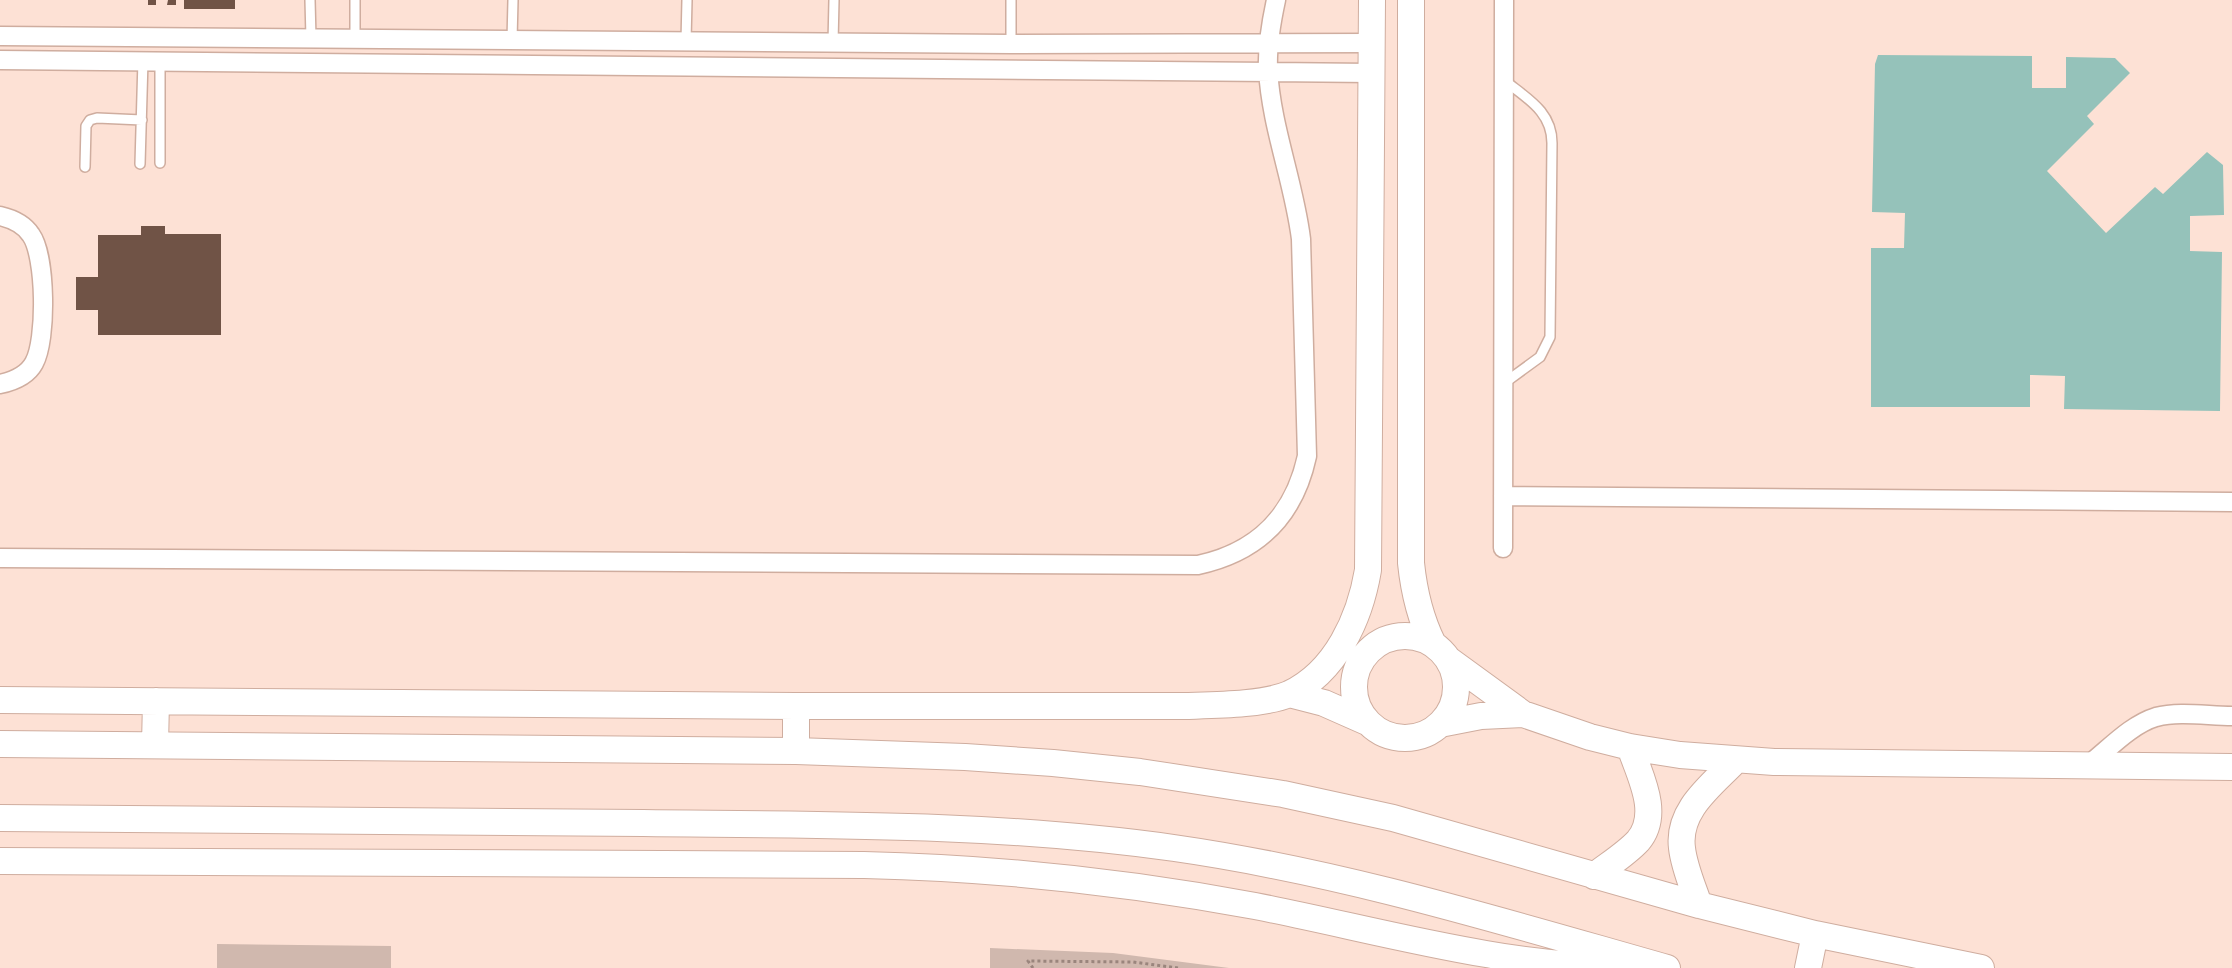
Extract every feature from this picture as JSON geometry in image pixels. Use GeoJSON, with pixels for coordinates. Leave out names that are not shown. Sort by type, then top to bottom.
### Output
{"type":"FeatureCollection","features":[{"type":"Feature","properties":{"kind":"street"},"geometry":{"type":"LineString","coordinates":[[0,558],[1198,565],[1231,555],[1261,538],[1283,514],[1298,486],[1307,456],[1301,239],[1276,124],[1268,72],[1268,45],[1275,0]]}},
{"type":"Feature","properties":{"kind":"street"},"geometry":{"type":"LineString","coordinates":[[1367,722],[1353,691],[1357,668],[1354,649],[1356,619],[1364,595],[1369,550],[1372,0]]}},
{"type":"Feature","properties":{"kind":"street"},"geometry":{"type":"LineString","coordinates":[[1411,0],[1411,563],[1417,604],[1424,625],[1454,671],[1456,693],[1448,715],[1440,724]]}},
{"type":"Feature","properties":{"kind":"street"},"geometry":{"type":"LineString","coordinates":[[1503,548],[1504,0]]}},
{"type":"Feature","properties":{"kind":"street"},"geometry":{"type":"LineString","coordinates":[[0,36],[1011,44],[1373,43]]}},
{"type":"Feature","properties":{"kind":"street"},"geometry":{"type":"LineString","coordinates":[[0,60],[1372,73]]}},
{"type":"Feature","properties":{"kind":"street"},"geometry":{"type":"LineString","coordinates":[[0,216],[19,223],[26,229],[36,245],[41,272],[43,308],[40,345],[35,361],[17,380],[0,384]]}},
{"type":"Feature","properties":{"kind":"street"},"geometry":{"type":"LineString","coordinates":[[1503,496],[2232,502]]}},
{"type":"Feature","properties":{"kind":"street"},"geometry":{"type":"LineString","coordinates":[[1289,694],[1328,662],[1354,649],[1400,636],[1412,636],[1441,652],[1523,714],[1590,737],[1630,747],[1736,761],[2232,767]]}},
{"type":"Feature","properties":{"kind":"street"},"geometry":{"type":"LineString","coordinates":[[0,700],[796,706],[1184,706],[1250,701],[1289,694],[1324,703],[1367,722],[1376,729],[1398,737],[1420,735],[1440,724],[1481,716],[1523,714]]}},
{"type":"Feature","properties":{"kind":"street"},"geometry":{"type":"LineString","coordinates":[[155,745],[156,701]]}},
{"type":"Feature","properties":{"kind":"street"},"geometry":{"type":"LineString","coordinates":[[796,706],[796,751]]}},
{"type":"Feature","properties":{"kind":"street"},"geometry":{"type":"LineString","coordinates":[[2087,766],[2144,722],[2158,717],[2232,716]]}},
{"type":"Feature","properties":{"kind":"street"},"geometry":{"type":"LineString","coordinates":[[0,744],[796,751],[1053,763],[1227,784],[1393,818],[1699,905],[1815,934],[1981,968]]}},
{"type":"Feature","properties":{"kind":"street"},"geometry":{"type":"LineString","coordinates":[[1594,876],[1638,841],[1647,824],[1649,806],[1630,747]]}},
{"type":"Feature","properties":{"kind":"street"},"geometry":{"type":"LineString","coordinates":[[1699,905],[1682,849],[1683,828],[1697,800],[1736,761]]}},
{"type":"Feature","properties":{"kind":"street"},"geometry":{"type":"LineString","coordinates":[[0,818],[878,825],[1025,832],[1171,848],[1290,868],[1416,898],[1667,968]]}},
{"type":"Feature","properties":{"kind":"street"},"geometry":{"type":"LineString","coordinates":[[0,861],[864,865],[967,869],[1087,881],[1198,896],[1485,954],[1621,968]]}},
{"type":"Feature","properties":{"kind":"street"},"geometry":{"type":"LineString","coordinates":[[1808,968],[1815,934]]}},
{"type":"Feature","properties":{"kind":"lane"},"geometry":{"type":"LineString","coordinates":[[310,0],[311,38]]}},
{"type":"Feature","properties":{"kind":"lane"},"geometry":{"type":"LineString","coordinates":[[355,0],[356,39]]}},
{"type":"Feature","properties":{"kind":"lane"},"geometry":{"type":"LineString","coordinates":[[512,40],[513,0]]}},
{"type":"Feature","properties":{"kind":"lane"},"geometry":{"type":"LineString","coordinates":[[686,42],[687,0]]}},
{"type":"Feature","properties":{"kind":"lane"},"geometry":{"type":"LineString","coordinates":[[833,43],[834,0]]}},
{"type":"Feature","properties":{"kind":"lane"},"geometry":{"type":"LineString","coordinates":[[1011,0],[1011,44]]}},
{"type":"Feature","properties":{"kind":"lane"},"geometry":{"type":"LineString","coordinates":[[140,164],[142,120],[151,60]]}},
{"type":"Feature","properties":{"kind":"lane"},"geometry":{"type":"LineString","coordinates":[[151,60],[160,163]]}},
{"type":"Feature","properties":{"kind":"lane"},"geometry":{"type":"LineString","coordinates":[[1503,384],[1540,357],[1550,337],[1552,154],[1550,127],[1543,112],[1504,80]]}},
{"type":"Feature","properties":{"kind":"lane"},"geometry":{"type":"LineString","coordinates":[[85,167],[86,126],[90,120],[97,118],[142,120]]}},
{"type":"Feature","properties":{"kind":"path"},"geometry":{"type":"LineString","coordinates":[[1033,968],[1028,961],[1133,962],[1178,968]]}},
{"type":"Feature","properties":{"kind":"shaded area"},"geometry":{"type":"Polygon","coordinates":[[[217,944],[391,946],[391,968],[217,968],[217,944]]]}},
{"type":"Feature","properties":{"kind":"shaded area"},"geometry":{"type":"Polygon","coordinates":[[[990,948],[1113,953],[1229,968],[990,968],[990,948]]]}},
{"type":"Feature","properties":{"kind":"water"},"geometry":{"type":"Polygon","coordinates":[[[1878,55],[2032,56],[2032,88],[2066,88],[2066,57],[2115,58],[2130,73],[2087,116],[2094,124],[2047,171],[2106,233],[2155,187],[2163,194],[2207,152],[2223,165],[2224,215],[2190,216],[2190,251],[2222,252],[2220,411],[2064,409],[2065,376],[2030,375],[2030,407],[1871,407],[1871,248],[1904,248],[1905,213],[1872,212],[1875,64],[1878,55]]]}},
{"type":"Feature","properties":{"kind":"building"},"geometry":{"type":"Polygon","coordinates":[[[148,0],[156,0],[156,5],[148,5],[148,0]]]}},
{"type":"Feature","properties":{"kind":"building"},"geometry":{"type":"Polygon","coordinates":[[[168,0],[176,0],[176,5],[167,5],[168,0]]]}},
{"type":"Feature","properties":{"kind":"building"},"geometry":{"type":"Polygon","coordinates":[[[184,0],[235,0],[235,9],[184,9],[184,0]]]}},
{"type":"Feature","properties":{"kind":"building"},"geometry":{"type":"Polygon","coordinates":[[[141,226],[165,226],[165,234],[221,234],[221,335],[98,335],[98,310],[76,310],[76,277],[98,277],[98,235],[141,235],[141,226]]]}}]}
